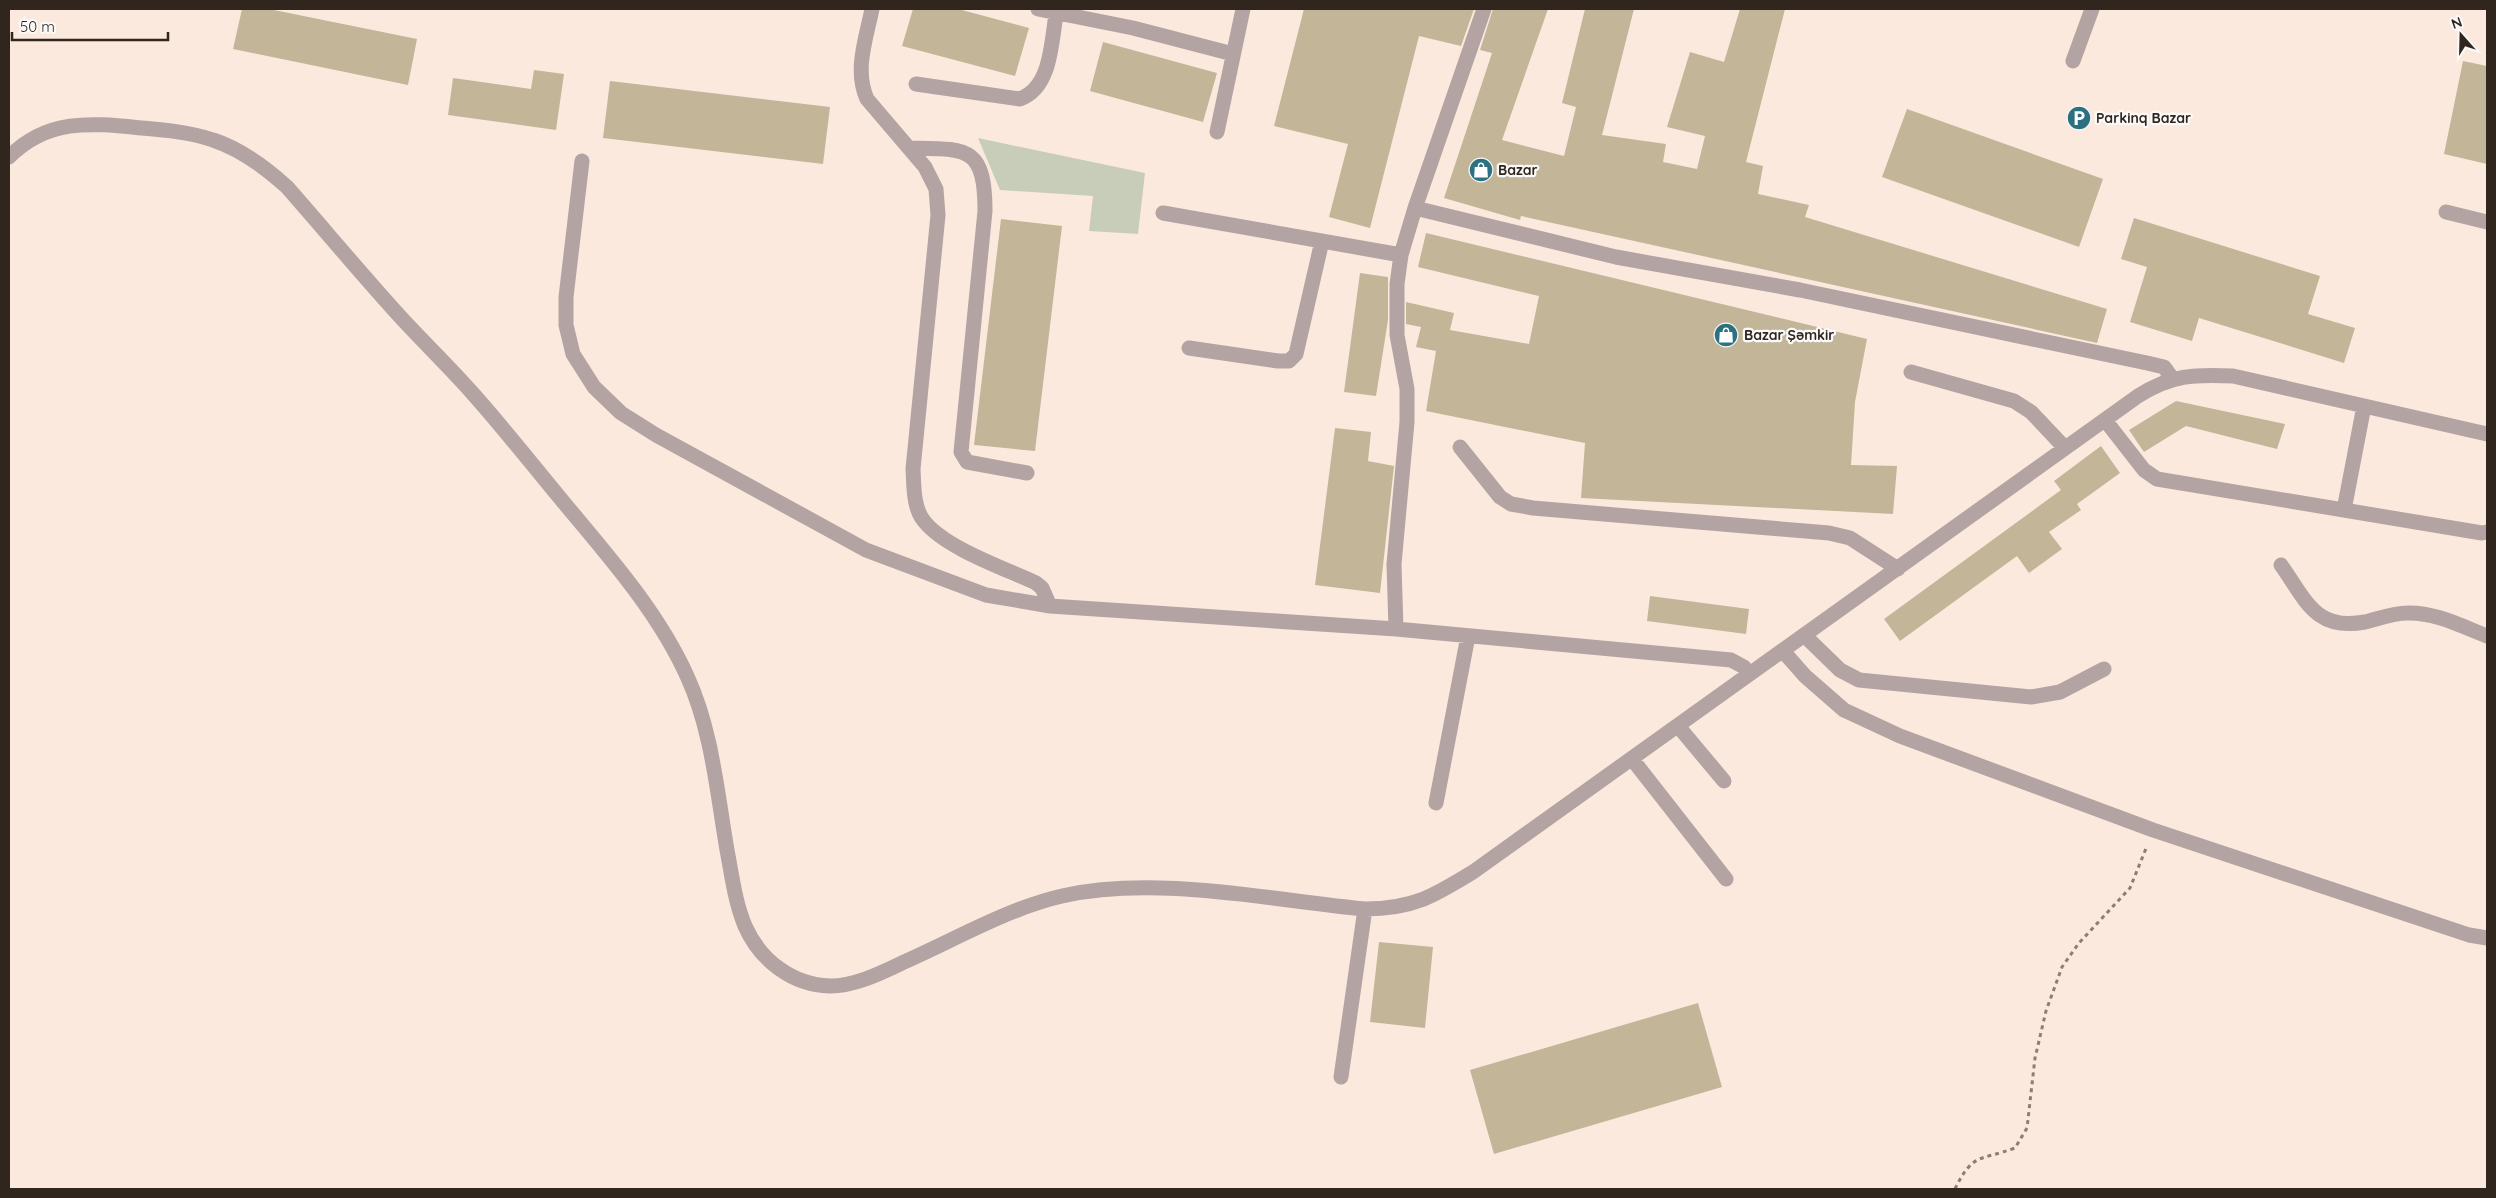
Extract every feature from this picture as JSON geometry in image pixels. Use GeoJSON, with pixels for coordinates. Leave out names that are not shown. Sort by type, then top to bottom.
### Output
{"type":"FeatureCollection","features":[{"type":"Feature","properties":{"kind":"street"},"geometry":{"type":"LineString","coordinates":[[872,9],[860,64],[861,86],[867,99],[925,167],[936,189],[938,216],[912,468],[916,499],[923,520],[945,540],[1036,583],[1042,588],[1050,606]]}},
{"type":"Feature","properties":{"kind":"street"},"geometry":{"type":"LineString","coordinates":[[1038,9],[1057,11],[1133,28],[1233,54]]}},
{"type":"Feature","properties":{"kind":"street"},"geometry":{"type":"LineString","coordinates":[[1217,132],[1243,9]]}},
{"type":"Feature","properties":{"kind":"street"},"geometry":{"type":"LineString","coordinates":[[1396,629],[1394,564],[1407,422],[1407,389],[1397,335],[1397,284],[1401,255],[1415,208],[1484,9]]}},
{"type":"Feature","properties":{"kind":"street"},"geometry":{"type":"LineString","coordinates":[[2073,61],[2092,9]]}},
{"type":"Feature","properties":{"kind":"street"},"geometry":{"type":"LineString","coordinates":[[916,84],[1020,99],[1028,96],[1038,88],[1045,72],[1057,11]]}},
{"type":"Feature","properties":{"kind":"street"},"geometry":{"type":"LineString","coordinates":[[9,157],[23,143],[68,125],[92,124],[175,131],[214,140],[243,154],[269,170],[287,187],[396,312],[473,393],[626,578],[663,631],[678,656],[694,691],[704,724],[732,876],[743,920],[756,946],[772,964],[788,975],[830,986],[874,976],[1011,912],[1065,895],[1113,890],[1165,889],[1366,909],[1389,909],[1419,902],[1440,893],[1474,872],[2065,448],[2157,384],[2172,378],[2232,376],[2487,434]]}},
{"type":"Feature","properties":{"kind":"street"},"geometry":{"type":"LineString","coordinates":[[909,148],[957,149],[972,155],[979,168],[985,185],[985,210],[961,452],[967,462],[1027,473]]}},
{"type":"Feature","properties":{"kind":"street"},"geometry":{"type":"LineString","coordinates":[[582,161],[566,298],[566,325],[573,354],[594,387],[621,413],[656,435],[866,550],[986,595],[1050,606],[1396,629],[1731,660],[1744,667]]}},
{"type":"Feature","properties":{"kind":"street"},"geometry":{"type":"LineString","coordinates":[[1415,208],[1616,257],[1800,290],[2147,363],[2164,367],[2172,378]]}},
{"type":"Feature","properties":{"kind":"street"},"geometry":{"type":"LineString","coordinates":[[2446,212],[2487,222]]}},
{"type":"Feature","properties":{"kind":"street"},"geometry":{"type":"LineString","coordinates":[[1163,213],[1401,255]]}},
{"type":"Feature","properties":{"kind":"street"},"geometry":{"type":"LineString","coordinates":[[1189,348],[1289,361],[1296,354],[1322,241]]}},
{"type":"Feature","properties":{"kind":"street"},"geometry":{"type":"LineString","coordinates":[[1911,372],[2014,401],[2031,412],[2065,448]]}},
{"type":"Feature","properties":{"kind":"street"},"geometry":{"type":"LineString","coordinates":[[2344,510],[2364,406]]}},
{"type":"Feature","properties":{"kind":"street"},"geometry":{"type":"LineString","coordinates":[[2105,420],[2144,470],[2157,479],[2487,532]]}},
{"type":"Feature","properties":{"kind":"street"},"geometry":{"type":"LineString","coordinates":[[1460,448],[1500,497],[1511,504],[1533,508],[1830,533],[1850,538],[1898,568]]}},
{"type":"Feature","properties":{"kind":"street"},"geometry":{"type":"LineString","coordinates":[[2281,564],[2312,610],[2324,620],[2348,625],[2405,613],[2432,615],[2487,636]]}},
{"type":"Feature","properties":{"kind":"street"},"geometry":{"type":"LineString","coordinates":[[1436,803],[1468,636]]}},
{"type":"Feature","properties":{"kind":"street"},"geometry":{"type":"LineString","coordinates":[[1804,636],[1840,670],[1859,680],[2031,697],[2060,692],[2104,669]]}},
{"type":"Feature","properties":{"kind":"street"},"geometry":{"type":"LineString","coordinates":[[1783,650],[1805,676],[1844,710],[1900,736],[2153,830],[2441,926],[2487,938]]}},
{"type":"Feature","properties":{"kind":"street"},"geometry":{"type":"LineString","coordinates":[[1678,726],[1724,782]]}},
{"type":"Feature","properties":{"kind":"street"},"geometry":{"type":"LineString","coordinates":[[1632,758],[1726,879]]}},
{"type":"Feature","properties":{"kind":"street"},"geometry":{"type":"LineString","coordinates":[[1341,1077],[1366,909]]}},
{"type":"Feature","properties":{"kind":"path"},"geometry":{"type":"LineString","coordinates":[[1955,1189],[1965,1168],[1978,1158],[2015,1148],[2027,1128],[2035,1058],[2046,1011],[2062,967],[2130,888],[2153,830]]}},
{"type":"Feature","properties":{"kind":"green space"},"geometry":{"type":"Polygon","coordinates":[[[978,138],[1145,173],[1138,234],[1089,231],[1093,196],[1000,190],[978,138]]]}},
{"type":"Feature","properties":{"kind":"building"},"geometry":{"type":"Polygon","coordinates":[[[242,9],[269,9],[417,39],[408,85],[233,49],[242,9]]]}},
{"type":"Feature","properties":{"kind":"building"},"geometry":{"type":"Polygon","coordinates":[[[913,9],[958,9],[1029,28],[1015,76],[902,46],[913,9]]]}},
{"type":"Feature","properties":{"kind":"building"},"geometry":{"type":"Polygon","coordinates":[[[1304,9],[1474,9],[1461,46],[1419,36],[1370,228],[1329,217],[1348,144],[1274,126],[1304,9]]]}},
{"type":"Feature","properties":{"kind":"building"},"geometry":{"type":"Polygon","coordinates":[[[1493,9],[1548,9],[1502,140],[1564,156],[1576,107],[1562,103],[1585,9],[1634,9],[1602,135],[1666,144],[1663,162],[1697,169],[1705,136],[1667,127],[1690,52],[1724,62],[1740,9],[1785,9],[1746,162],[1763,166],[1758,194],[1809,205],[1805,217],[2107,309],[2097,343],[1521,216],[1520,220],[1444,198],[1492,53],[1480,50],[1493,9]]]}},
{"type":"Feature","properties":{"kind":"building"},"geometry":{"type":"Polygon","coordinates":[[[1103,42],[1217,73],[1203,122],[1090,91],[1103,42]]]}},
{"type":"Feature","properties":{"kind":"building"},"geometry":{"type":"Polygon","coordinates":[[[2463,61],[2487,66],[2487,164],[2444,154],[2463,61]]]}},
{"type":"Feature","properties":{"kind":"building"},"geometry":{"type":"Polygon","coordinates":[[[534,70],[564,74],[556,130],[448,115],[453,78],[531,89],[534,70]]]}},
{"type":"Feature","properties":{"kind":"building"},"geometry":{"type":"Polygon","coordinates":[[[610,81],[830,107],[823,164],[603,138],[610,81]]]}},
{"type":"Feature","properties":{"kind":"building"},"geometry":{"type":"Polygon","coordinates":[[[1907,109],[2103,179],[2079,247],[1882,177],[1907,109]]]}},
{"type":"Feature","properties":{"kind":"building"},"geometry":{"type":"Polygon","coordinates":[[[2134,218],[2320,276],[2308,314],[2355,328],[2344,363],[2199,318],[2192,341],[2130,322],[2147,267],[2121,259],[2134,218]]]}},
{"type":"Feature","properties":{"kind":"building"},"geometry":{"type":"Polygon","coordinates":[[[1001,219],[1062,226],[1035,451],[974,445],[1001,219]]]}},
{"type":"Feature","properties":{"kind":"building"},"geometry":{"type":"Polygon","coordinates":[[[1426,233],[1867,339],[1855,402],[1851,465],[1897,466],[1893,514],[1581,498],[1585,443],[1426,411],[1436,351],[1416,347],[1421,327],[1406,324],[1406,302],[1454,313],[1450,330],[1529,344],[1539,296],[1418,267],[1426,233]]]}},
{"type":"Feature","properties":{"kind":"building"},"geometry":{"type":"Polygon","coordinates":[[[1360,273],[1388,277],[1388,320],[1376,396],[1344,392],[1360,273]]]}},
{"type":"Feature","properties":{"kind":"building"},"geometry":{"type":"Polygon","coordinates":[[[2176,401],[2285,424],[2277,449],[2186,426],[2144,452],[2129,430],[2176,401]]]}},
{"type":"Feature","properties":{"kind":"building"},"geometry":{"type":"Polygon","coordinates":[[[1335,428],[1371,432],[1368,461],[1394,466],[1380,593],[1315,585],[1335,428]]]}},
{"type":"Feature","properties":{"kind":"building"},"geometry":{"type":"Polygon","coordinates":[[[2101,446],[2120,473],[2077,504],[2081,510],[2049,532],[2062,549],[2029,573],[2017,556],[1900,641],[1884,619],[2061,490],[2054,481],[2101,446]]]}},
{"type":"Feature","properties":{"kind":"building"},"geometry":{"type":"Polygon","coordinates":[[[1650,596],[1749,609],[1746,634],[1647,621],[1650,596]]]}},
{"type":"Feature","properties":{"kind":"building"},"geometry":{"type":"Polygon","coordinates":[[[1379,942],[1433,947],[1425,1028],[1370,1022],[1379,942]]]}},
{"type":"Feature","properties":{"kind":"building"},"geometry":{"type":"Polygon","coordinates":[[[1698,1003],[1722,1087],[1494,1154],[1470,1070],[1698,1003]]]}},
{"type":"Feature","properties":{"kind":"place","name":"Parkinq Bazar"},"geometry":{"type":"Point","coordinates":[2079,118]}},
{"type":"Feature","properties":{"kind":"place","name":"Bazar"},"geometry":{"type":"Point","coordinates":[1481,170]}},
{"type":"Feature","properties":{"kind":"place","name":"Bazar Şəmkir"},"geometry":{"type":"Point","coordinates":[1726,335]}}]}
